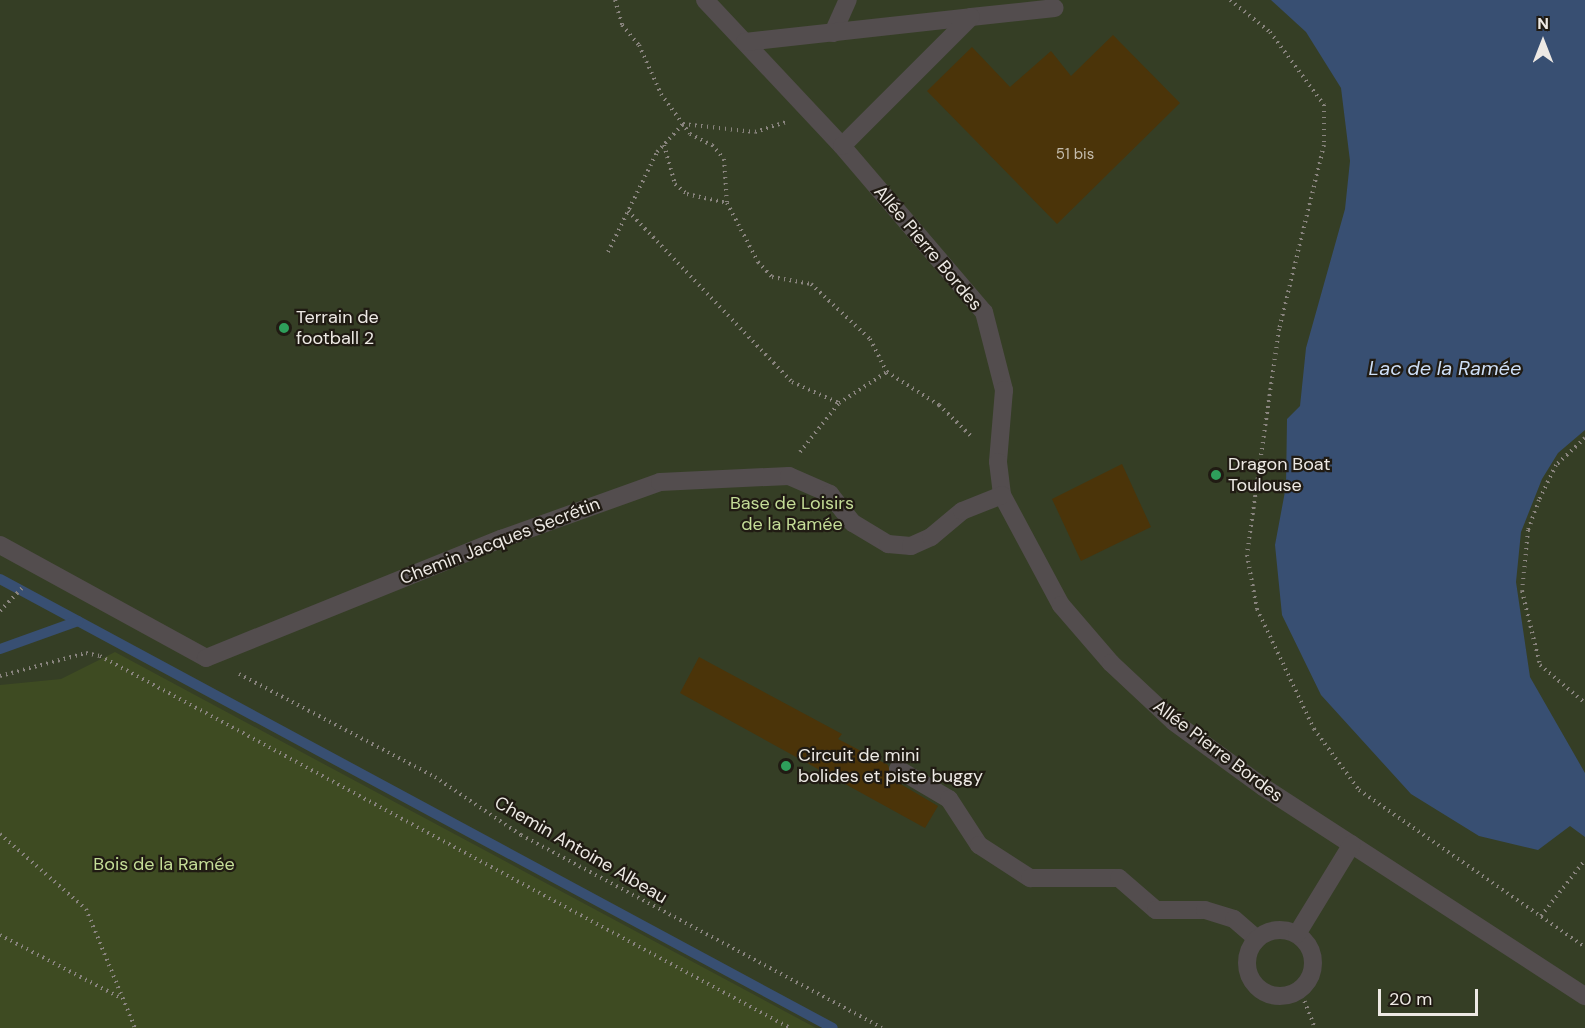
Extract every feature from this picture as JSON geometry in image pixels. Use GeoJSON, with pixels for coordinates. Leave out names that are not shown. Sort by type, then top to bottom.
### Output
{"type":"FeatureCollection","features":[{"type":"Feature","properties":{"kind":"lane","name":"Allée Pierre Bordes"},"geometry":{"type":"LineString","coordinates":[[705,0],[842,146],[984,312],[1004,390],[998,462],[1002,495],[1061,605],[1111,663],[1174,722],[1352,844],[1585,996]]}},
{"type":"Feature","properties":{"kind":"lane"},"geometry":{"type":"LineString","coordinates":[[833,33],[848,0]]}},
{"type":"Feature","properties":{"kind":"lane"},"geometry":{"type":"LineString","coordinates":[[745,42],[1055,8]]}},
{"type":"Feature","properties":{"kind":"lane"},"geometry":{"type":"LineString","coordinates":[[842,146],[971,17]]}},
{"type":"Feature","properties":{"kind":"lane","name":"Chemin Jacques Secrétin"},"geometry":{"type":"LineString","coordinates":[[206,658],[631,491],[660,482],[789,476],[830,494],[853,523],[888,544],[911,546],[932,537],[962,512],[1002,495]]}},
{"type":"Feature","properties":{"kind":"lane"},"geometry":{"type":"LineString","coordinates":[[0,545],[206,658]]}},
{"type":"Feature","properties":{"kind":"lane"},"geometry":{"type":"LineString","coordinates":[[898,769],[949,799],[979,845],[1030,878],[1119,878],[1156,910],[1205,910],[1234,919],[1256,938]]}},
{"type":"Feature","properties":{"kind":"lane"},"geometry":{"type":"LineString","coordinates":[[1297,934],[1352,844]]}},
{"type":"Feature","properties":{"kind":"lane"},"geometry":{"type":"LineString","coordinates":[[1276,929],[1297,934],[1311,950],[1312,972],[1300,990],[1281,997],[1255,984],[1246,956],[1256,938],[1276,929]]}},
{"type":"Feature","properties":{"kind":"path"},"geometry":{"type":"LineString","coordinates":[[615,0],[622,25],[639,45],[661,94],[683,124],[724,159],[727,203],[772,277],[811,284],[870,339],[887,372],[939,405],[998,462]]}},
{"type":"Feature","properties":{"kind":"path"},"geometry":{"type":"LineString","coordinates":[[1230,0],[1270,32],[1324,105],[1324,145],[1279,328],[1247,555],[1257,609],[1314,729],[1359,790],[1585,947]]}},
{"type":"Feature","properties":{"kind":"path"},"geometry":{"type":"LineString","coordinates":[[683,124],[755,132],[812,114]]}},
{"type":"Feature","properties":{"kind":"path"},"geometry":{"type":"LineString","coordinates":[[608,252],[664,145],[683,124]]}},
{"type":"Feature","properties":{"kind":"path"},"geometry":{"type":"LineString","coordinates":[[664,145],[675,184],[687,194],[727,203]]}},
{"type":"Feature","properties":{"kind":"path"},"geometry":{"type":"LineString","coordinates":[[628,211],[792,382],[839,403]]}},
{"type":"Feature","properties":{"kind":"path"},"geometry":{"type":"LineString","coordinates":[[789,476],[793,461],[839,403],[887,372]]}},
{"type":"Feature","properties":{"kind":"path"},"geometry":{"type":"LineString","coordinates":[[1585,438],[1556,465],[1539,500],[1528,530],[1522,591],[1540,665],[1585,703]]}},
{"type":"Feature","properties":{"kind":"path"},"geometry":{"type":"LineString","coordinates":[[0,611],[16,597]]}},
{"type":"Feature","properties":{"kind":"path"},"geometry":{"type":"LineString","coordinates":[[0,676],[86,653],[100,656],[790,1028]]}},
{"type":"Feature","properties":{"kind":"path","name":"Chemin Antoine Albeau"},"geometry":{"type":"LineString","coordinates":[[206,658],[435,777],[521,835],[882,1028]]}},
{"type":"Feature","properties":{"kind":"path"},"geometry":{"type":"LineString","coordinates":[[0,834],[86,909],[120,998],[135,1028]]}},
{"type":"Feature","properties":{"kind":"path"},"geometry":{"type":"LineString","coordinates":[[1540,916],[1585,860]]}},
{"type":"Feature","properties":{"kind":"path"},"geometry":{"type":"LineString","coordinates":[[0,935],[120,998]]}},
{"type":"Feature","properties":{"kind":"path"},"geometry":{"type":"LineString","coordinates":[[1300,990],[1315,1028]]}},
{"type":"Feature","properties":{"kind":"green space","name":"Base de Loisirs de la Ramée"},"geometry":{"type":"Polygon","coordinates":[[[0,0],[1585,0],[1585,1028],[0,1028],[0,0]]]}},
{"type":"Feature","properties":{"kind":"green space","name":"Bois de la Ramée"},"geometry":{"type":"Polygon","coordinates":[[[115,652],[816,1028],[0,1028],[0,685],[61,679],[115,652]]]}},
{"type":"Feature","properties":{"kind":"water","name":"Lac de la Ramée"},"geometry":{"type":"Polygon","coordinates":[[[1271,0],[1585,0],[1585,430],[1558,453],[1542,479],[1521,532],[1516,582],[1530,677],[1585,773],[1585,837],[1570,826],[1538,850],[1479,836],[1411,794],[1321,695],[1282,615],[1275,545],[1286,486],[1287,419],[1300,406],[1306,348],[1345,209],[1350,161],[1341,88],[1306,32],[1271,0]]]}},
{"type":"Feature","properties":{"kind":"building"},"geometry":{"type":"Polygon","coordinates":[[[1113,35],[1180,103],[1057,224],[927,91],[972,47],[1010,87],[1051,51],[1071,76],[1113,35]]]}},
{"type":"Feature","properties":{"kind":"building"},"geometry":{"type":"Polygon","coordinates":[[[1122,464],[1151,527],[1081,561],[1052,499],[1122,464]]]}},
{"type":"Feature","properties":{"kind":"building"},"geometry":{"type":"Polygon","coordinates":[[[699,657],[842,734],[838,739],[888,765],[892,779],[938,806],[925,828],[680,693],[699,657]]]}},
{"type":"Feature","properties":{"kind":"waterway"},"geometry":{"type":"LineString","coordinates":[[0,579],[833,1028]]}},
{"type":"Feature","properties":{"kind":"waterway"},"geometry":{"type":"LineString","coordinates":[[0,649],[78,621]]}},
{"type":"Feature","properties":{"kind":"place","name":"Terrain de football 2"},"geometry":{"type":"Point","coordinates":[284,328]}},
{"type":"Feature","properties":{"kind":"place","name":"Dragon Boat Toulouse"},"geometry":{"type":"Point","coordinates":[1216,475]}},
{"type":"Feature","properties":{"kind":"place","name":"Circuit de mini bolides et piste buggy"},"geometry":{"type":"Point","coordinates":[786,766]}}]}
